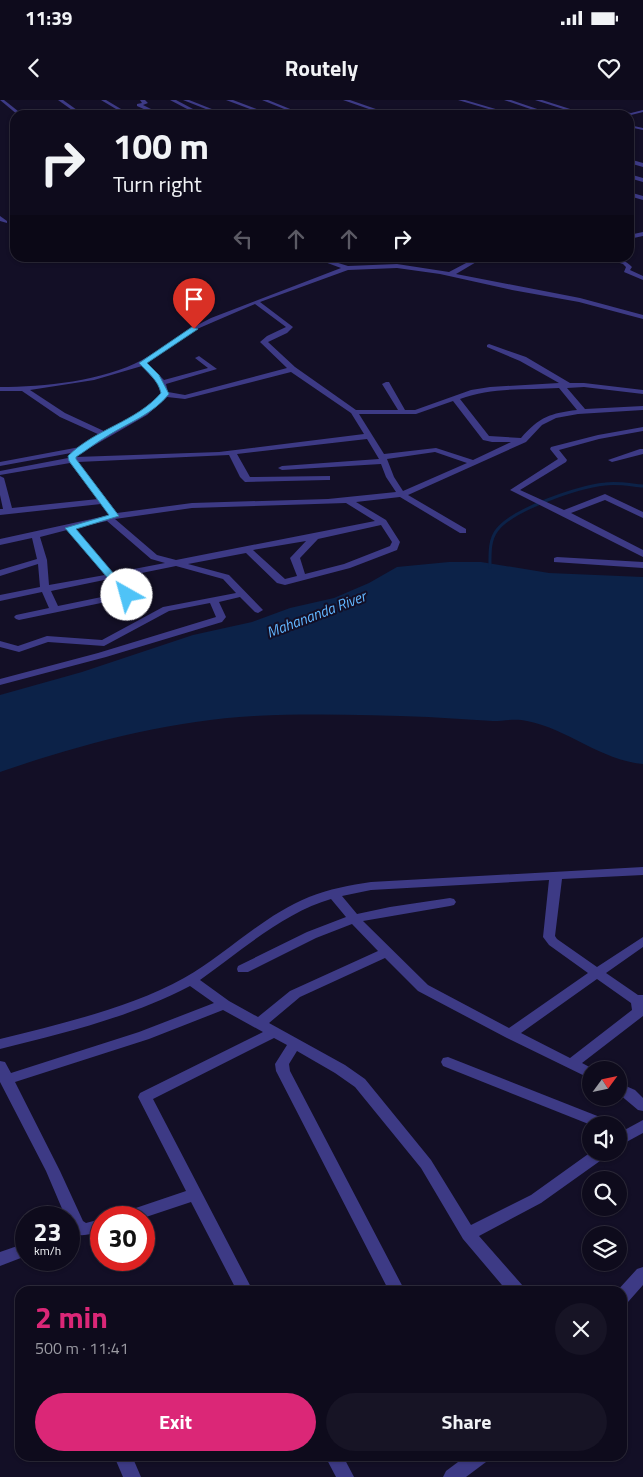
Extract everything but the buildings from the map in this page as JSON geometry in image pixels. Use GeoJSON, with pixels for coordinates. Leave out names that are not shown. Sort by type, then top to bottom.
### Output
{"type":"FeatureCollection","features":[{"type":"Feature","properties":{"kind":"street"},"geometry":{"type":"LineString","coordinates":[[2,100],[14,110]]}},
{"type":"Feature","properties":{"kind":"street"},"geometry":{"type":"LineString","coordinates":[[60,100],[75,110]]}},
{"type":"Feature","properties":{"kind":"street"},"geometry":{"type":"LineString","coordinates":[[102,100],[121,110]]}},
{"type":"Feature","properties":{"kind":"street"},"geometry":{"type":"LineString","coordinates":[[142,100],[146,103],[139,105],[150,110]]}},
{"type":"Feature","properties":{"kind":"street"},"geometry":{"type":"LineString","coordinates":[[172,100],[196,110]]}},
{"type":"Feature","properties":{"kind":"street"},"geometry":{"type":"LineString","coordinates":[[186,100],[212,110]]}},
{"type":"Feature","properties":{"kind":"street"},"geometry":{"type":"LineString","coordinates":[[228,100],[257,110]]}},
{"type":"Feature","properties":{"kind":"street"},"geometry":{"type":"LineString","coordinates":[[264,100],[290,110]]}},
{"type":"Feature","properties":{"kind":"street"},"geometry":{"type":"LineString","coordinates":[[345,100],[376,110]]}},
{"type":"Feature","properties":{"kind":"street"},"geometry":{"type":"LineString","coordinates":[[460,100],[496,110]]}},
{"type":"Feature","properties":{"kind":"street"},"geometry":{"type":"LineString","coordinates":[[506,100],[538,110]]}},
{"type":"Feature","properties":{"kind":"street"},"geometry":{"type":"LineString","coordinates":[[537,100],[569,110]]}},
{"type":"Feature","properties":{"kind":"street"},"geometry":{"type":"LineString","coordinates":[[456,105],[471,110]]}},
{"type":"Feature","properties":{"kind":"street"},"geometry":{"type":"LineString","coordinates":[[0,107],[9,106]]}},
{"type":"Feature","properties":{"kind":"street"},"geometry":{"type":"LineString","coordinates":[[553,110],[562,108]]}},
{"type":"Feature","properties":{"kind":"street"},"geometry":{"type":"LineString","coordinates":[[329,262],[347,268]]}},
{"type":"Feature","properties":{"kind":"street"},"geometry":{"type":"LineString","coordinates":[[364,262],[365,267]]}},
{"type":"Feature","properties":{"kind":"street"},"geometry":{"type":"LineString","coordinates":[[450,274],[472,262]]}},
{"type":"Feature","properties":{"kind":"street"},"geometry":{"type":"LineString","coordinates":[[619,262],[628,265],[626,271],[643,278]]}},
{"type":"Feature","properties":{"kind":"street"},"geometry":{"type":"LineString","coordinates":[[0,389],[24,389],[110,374],[143,363],[194,329],[256,302],[347,268],[406,267],[450,274],[512,288],[580,300],[643,318]]}},
{"type":"Feature","properties":{"kind":"street"},"geometry":{"type":"LineString","coordinates":[[256,302],[290,326],[286,332],[264,340],[292,370],[354,412],[383,459],[390,477],[400,494],[463,531]]}},
{"type":"Feature","properties":{"kind":"street"},"geometry":{"type":"LineString","coordinates":[[489,346],[523,359],[564,385],[584,413]]}},
{"type":"Feature","properties":{"kind":"street"},"geometry":{"type":"LineString","coordinates":[[162,384],[213,370],[199,358]]}},
{"type":"Feature","properties":{"kind":"street"},"geometry":{"type":"LineString","coordinates":[[143,363],[162,384],[165,394]]}},
{"type":"Feature","properties":{"kind":"street"},"geometry":{"type":"LineString","coordinates":[[165,394],[185,397],[292,370]]}},
{"type":"Feature","properties":{"kind":"street"},"geometry":{"type":"LineString","coordinates":[[386,384],[403,412]]}},
{"type":"Feature","properties":{"kind":"street"},"geometry":{"type":"LineString","coordinates":[[354,412],[422,410],[471,392],[490,389],[564,385],[594,386],[643,392]]}},
{"type":"Feature","properties":{"kind":"street"},"geometry":{"type":"LineString","coordinates":[[24,389],[53,410],[85,427],[105,434]]}},
{"type":"Feature","properties":{"kind":"street"},"geometry":{"type":"LineString","coordinates":[[72,460],[81,449],[144,413],[165,394]]}},
{"type":"Feature","properties":{"kind":"street"},"geometry":{"type":"LineString","coordinates":[[454,398],[486,438],[492,440],[523,440]]}},
{"type":"Feature","properties":{"kind":"street"},"geometry":{"type":"LineString","coordinates":[[0,542],[153,509],[197,504],[346,500],[400,494],[475,463],[523,440],[533,428],[549,418],[643,408]]}},
{"type":"Feature","properties":{"kind":"street"},"geometry":{"type":"LineString","coordinates":[[643,430],[598,437],[553,449],[563,460],[514,490],[596,528],[643,554]]}},
{"type":"Feature","properties":{"kind":"street"},"geometry":{"type":"LineString","coordinates":[[0,473],[72,460],[232,453],[369,436]]}},
{"type":"Feature","properties":{"kind":"street"},"geometry":{"type":"LineString","coordinates":[[0,464],[81,449]]}},
{"type":"Feature","properties":{"kind":"street"},"geometry":{"type":"LineString","coordinates":[[282,468],[383,459],[436,450],[475,463]]}},
{"type":"Feature","properties":{"kind":"street"},"geometry":{"type":"LineString","coordinates":[[612,460],[643,451]]}},
{"type":"Feature","properties":{"kind":"street"},"geometry":{"type":"LineString","coordinates":[[232,453],[244,477],[248,480],[328,478]]}},
{"type":"Feature","properties":{"kind":"street"},"geometry":{"type":"LineString","coordinates":[[72,460],[103,501],[112,517],[152,556],[226,577],[258,610]]}},
{"type":"Feature","properties":{"kind":"street"},"geometry":{"type":"LineString","coordinates":[[0,478],[4,512],[103,501]]}},
{"type":"Feature","properties":{"kind":"street"},"geometry":{"type":"LineString","coordinates":[[564,513],[605,497],[643,515]]}},
{"type":"Feature","properties":{"kind":"street"},"geometry":{"type":"LineString","coordinates":[[246,550],[281,582],[347,566],[394,548],[396,542],[383,522],[346,500]]}},
{"type":"Feature","properties":{"kind":"street"},"geometry":{"type":"LineString","coordinates":[[0,598],[173,562],[315,537],[383,522]]}},
{"type":"Feature","properties":{"kind":"street"},"geometry":{"type":"LineString","coordinates":[[19,617],[126,596],[127,594],[70,528]]}},
{"type":"Feature","properties":{"kind":"street"},"geometry":{"type":"LineString","coordinates":[[35,535],[42,560],[45,588],[55,610]]}},
{"type":"Feature","properties":{"kind":"street"},"geometry":{"type":"LineString","coordinates":[[302,578],[295,558],[315,537]]}},
{"type":"Feature","properties":{"kind":"street"},"geometry":{"type":"LineString","coordinates":[[0,573],[42,560]]}},
{"type":"Feature","properties":{"kind":"street"},"geometry":{"type":"LineString","coordinates":[[556,560],[643,565]]}},
{"type":"Feature","properties":{"kind":"street"},"geometry":{"type":"LineString","coordinates":[[0,644],[19,649],[48,640],[104,643],[166,609],[242,594]]}},
{"type":"Feature","properties":{"kind":"street"},"geometry":{"type":"LineString","coordinates":[[0,682],[102,655],[219,620],[221,617],[213,599]]}},
{"type":"Feature","properties":{"kind":"street"},"geometry":{"type":"LineString","coordinates":[[0,1044],[84,1023],[170,991],[191,980],[270,924],[313,900],[333,893],[371,886],[643,871]]}},
{"type":"Feature","properties":{"kind":"street"},"geometry":{"type":"LineString","coordinates":[[556,876],[549,937],[553,942],[641,1001],[637,1015],[571,1064]]}},
{"type":"Feature","properties":{"kind":"street"},"geometry":{"type":"LineString","coordinates":[[333,893],[354,919],[423,988],[582,1070]]}},
{"type":"Feature","properties":{"kind":"street"},"geometry":{"type":"LineString","coordinates":[[243,969],[305,939],[354,919],[393,910],[450,902]]}},
{"type":"Feature","properties":{"kind":"street"},"geometry":{"type":"LineString","coordinates":[[510,1034],[643,941]]}},
{"type":"Feature","properties":{"kind":"street"},"geometry":{"type":"LineString","coordinates":[[260,1024],[296,994],[387,952]]}},
{"type":"Feature","properties":{"kind":"street"},"geometry":{"type":"LineString","coordinates":[[191,980],[224,1004],[360,1083],[426,1164],[468,1234],[513,1286]]}},
{"type":"Feature","properties":{"kind":"street"},"geometry":{"type":"LineString","coordinates":[[6,1080],[100,1052],[177,1025],[224,1004]]}},
{"type":"Feature","properties":{"kind":"street"},"geometry":{"type":"LineString","coordinates":[[242,1286],[145,1097],[275,1032]]}},
{"type":"Feature","properties":{"kind":"street"},"geometry":{"type":"LineString","coordinates":[[295,1044],[282,1064],[283,1071],[394,1286]]}},
{"type":"Feature","properties":{"kind":"street"},"geometry":{"type":"LineString","coordinates":[[448,1062],[583,1116]]}},
{"type":"Feature","properties":{"kind":"street"},"geometry":{"type":"LineString","coordinates":[[0,1066],[69,1206]]}},
{"type":"Feature","properties":{"kind":"street"},"geometry":{"type":"LineString","coordinates":[[628,1093],[643,1106]]}},
{"type":"Feature","properties":{"kind":"street"},"geometry":{"type":"LineString","coordinates":[[627,1133],[643,1126]]}},
{"type":"Feature","properties":{"kind":"street"},"geometry":{"type":"LineString","coordinates":[[468,1234],[536,1199],[589,1161]]}},
{"type":"Feature","properties":{"kind":"street"},"geometry":{"type":"LineString","coordinates":[[155,1207],[196,1194]]}},
{"type":"Feature","properties":{"kind":"street"},"geometry":{"type":"LineString","coordinates":[[0,1259],[15,1254]]}},
{"type":"Feature","properties":{"kind":"street"},"geometry":{"type":"LineString","coordinates":[[627,1292],[643,1274]]}},
{"type":"Feature","properties":{"kind":"street"},"geometry":{"type":"LineString","coordinates":[[125,1461],[132,1477]]}},
{"type":"Feature","properties":{"kind":"street"},"geometry":{"type":"LineString","coordinates":[[337,1461],[345,1477]]}},
{"type":"Feature","properties":{"kind":"street"},"geometry":{"type":"LineString","coordinates":[[452,1477],[473,1461]]}},
{"type":"Feature","properties":{"kind":"water","name":"Mahananda River"},"geometry":{"type":"Polygon","coordinates":[[[449,562],[481,562],[549,573],[643,577],[643,764],[612,757],[542,725],[523,720],[493,721],[406,716],[298,715],[222,719],[125,735],[62,752],[0,772],[0,695],[82,672],[193,635],[252,622],[290,608],[334,598],[369,583],[397,567],[449,562]]]}},
{"type":"Feature","properties":{"kind":"waterway"},"geometry":{"type":"LineString","coordinates":[[490,567],[490,548],[494,534],[505,522],[517,514],[563,494],[593,486],[614,483],[643,486]]}},
{"type":"Feature","properties":{"kind":"route"},"geometry":{"type":"LineString","coordinates":[[127,595],[70,528],[115,516],[72,460],[72,456],[156,404],[165,394],[164,388],[157,377],[143,363],[194,329]]}}]}
